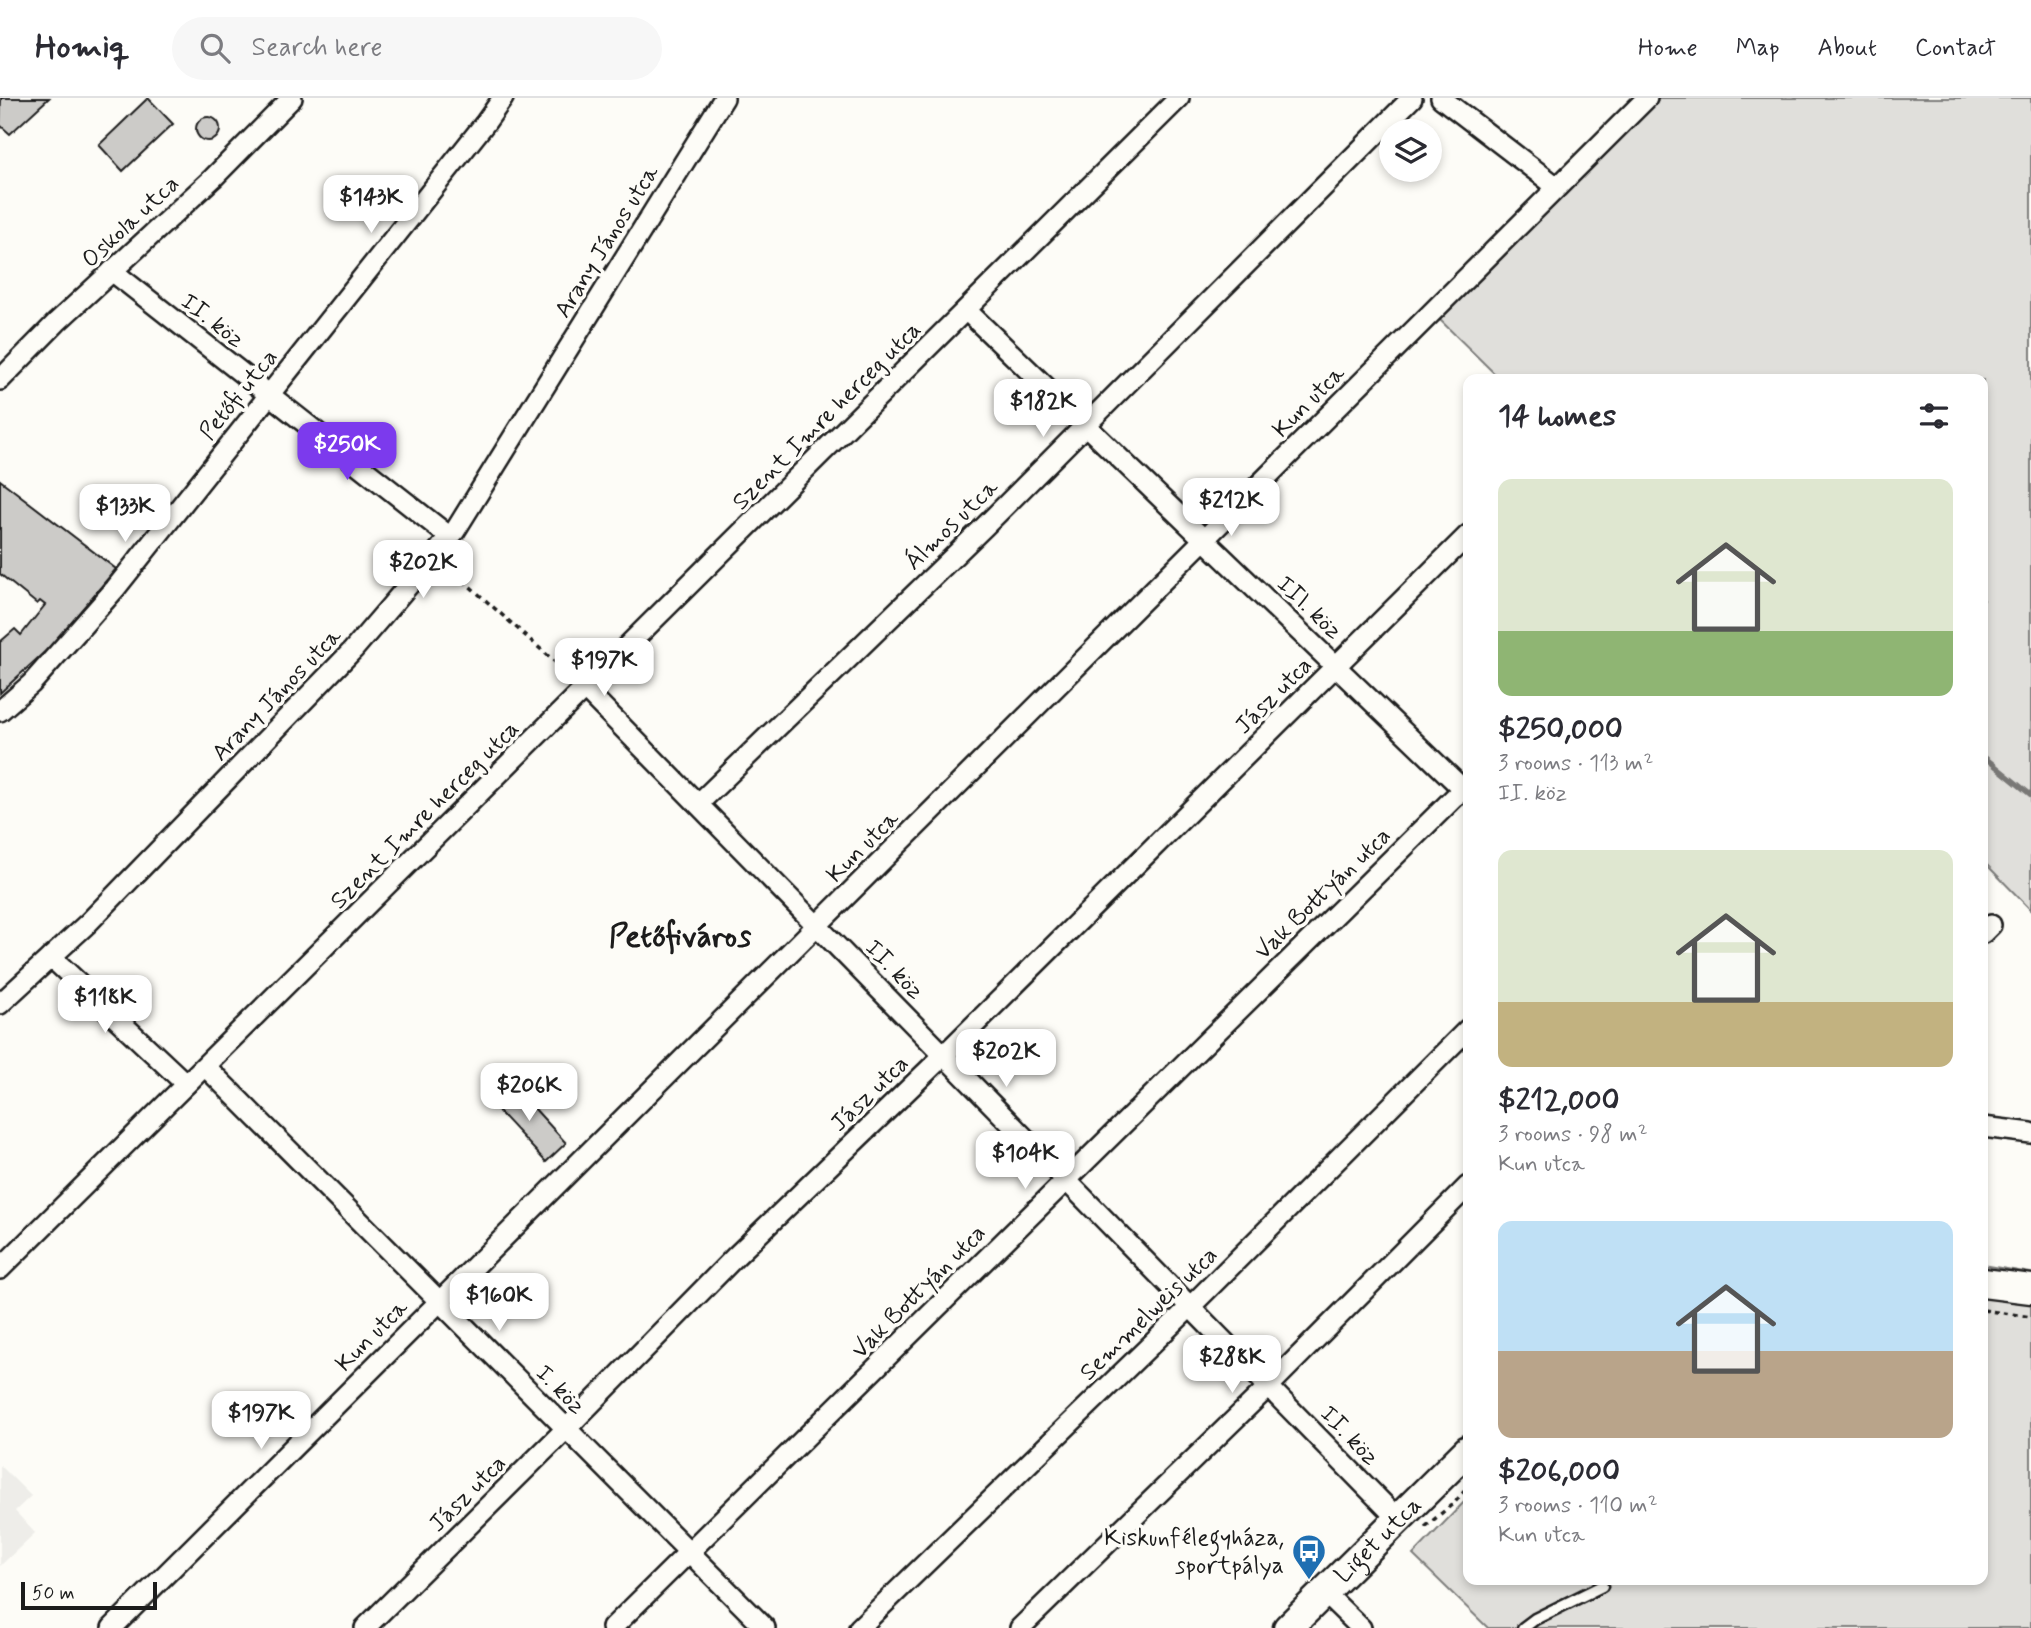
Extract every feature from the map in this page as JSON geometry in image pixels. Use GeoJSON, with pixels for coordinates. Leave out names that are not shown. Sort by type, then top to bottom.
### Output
{"type":"FeatureCollection","features":[{"type":"Feature","properties":{"kind":"main road"},"geometry":{"type":"LineString","coordinates":[[1988,1284],[2031,1289]]}},
{"type":"Feature","properties":{"kind":"main road","name":"Liget utca"},"geometry":{"type":"LineString","coordinates":[[1288,1628],[1463,1455]]}},
{"type":"Feature","properties":{"kind":"street","name":"Oskola utca"},"geometry":{"type":"LineString","coordinates":[[0,380],[111,271],[213,178],[292,98]]}},
{"type":"Feature","properties":{"kind":"street","name":"Petőfi utca"},"geometry":{"type":"LineString","coordinates":[[0,711],[31,684],[114,589],[503,98]]}},
{"type":"Feature","properties":{"kind":"street","name":"Arany János utca"},"geometry":{"type":"LineString","coordinates":[[0,1004],[88,923],[353,650],[450,537],[724,98]]}},
{"type":"Feature","properties":{"kind":"street","name":"Szent Imre herceg utca"},"geometry":{"type":"LineString","coordinates":[[0,1269],[1179,98]]}},
{"type":"Feature","properties":{"kind":"street","name":"Álmos utca"},"geometry":{"type":"LineString","coordinates":[[698,804],[975,536],[1412,98]]}},
{"type":"Feature","properties":{"kind":"street"},"geometry":{"type":"LineString","coordinates":[[1441,98],[1557,187]]}},
{"type":"Feature","properties":{"kind":"street","name":"Kun utca"},"geometry":{"type":"LineString","coordinates":[[111,1628],[1647,98]]}},
{"type":"Feature","properties":{"kind":"street","name":"II. köz"},"geometry":{"type":"LineString","coordinates":[[111,271],[450,537]]}},
{"type":"Feature","properties":{"kind":"street","name":"III. köz"},"geometry":{"type":"LineString","coordinates":[[966,310],[1463,786]]}},
{"type":"Feature","properties":{"kind":"street","name":"Jász utca"},"geometry":{"type":"LineString","coordinates":[[365,1628],[736,1256],[944,1055],[1463,540]]}},
{"type":"Feature","properties":{"kind":"street","name":"II. köz"},"geometry":{"type":"LineString","coordinates":[[585,689],[1398,1518]]}},
{"type":"Feature","properties":{"kind":"street","name":"Vak Bottyán utca"},"geometry":{"type":"LineString","coordinates":[[612,1628],[1066,1179],[1463,792]]}},
{"type":"Feature","properties":{"kind":"street"},"geometry":{"type":"LineString","coordinates":[[51,957],[186,1084]]}},
{"type":"Feature","properties":{"kind":"street","name":"Semmelweis utca"},"geometry":{"type":"LineString","coordinates":[[859,1628],[1191,1306],[1463,1034]]}},
{"type":"Feature","properties":{"kind":"street","name":"I. köz"},"geometry":{"type":"LineString","coordinates":[[205,1066],[765,1628]]}},
{"type":"Feature","properties":{"kind":"street"},"geometry":{"type":"LineString","coordinates":[[1988,1128],[2031,1133]]}},
{"type":"Feature","properties":{"kind":"street"},"geometry":{"type":"LineString","coordinates":[[1020,1628],[1269,1386],[1463,1191]]}},
{"type":"Feature","properties":{"kind":"street"},"geometry":{"type":"LineString","coordinates":[[1324,1592],[1361,1628]]}},
{"type":"Feature","properties":{"kind":"lane"},"geometry":{"type":"LineString","coordinates":[[1523,1628],[1535,1619],[1602,1586]]}},
{"type":"Feature","properties":{"kind":"path"},"geometry":{"type":"LineString","coordinates":[[435,555],[585,689]]}},
{"type":"Feature","properties":{"kind":"path"},"geometry":{"type":"LineString","coordinates":[[1988,1311],[2031,1317]]}},
{"type":"Feature","properties":{"kind":"shaded area"},"geometry":{"type":"Polygon","coordinates":[[[1651,98],[2031,98],[2031,910],[1988,866],[1988,374],[1495,374],[1434,314],[1651,98]]]}},
{"type":"Feature","properties":{"kind":"shaded area"},"geometry":{"type":"Polygon","coordinates":[[[1988,1266],[2031,1273],[2031,1628],[1488,1628],[1413,1555],[1463,1503],[1463,1585],[1988,1585],[1988,1266]]]}},
{"type":"Feature","properties":{"kind":"shaded area"},"geometry":{"type":"Polygon","coordinates":[[[0,1465],[31,1496],[15,1511],[35,1533],[0,1566],[0,1465]]]}},
{"type":"Feature","properties":{"kind":"building"},"geometry":{"type":"Polygon","coordinates":[[[1,98],[49,98],[10,134],[0,125],[1,98]]]}},
{"type":"Feature","properties":{"kind":"building"},"geometry":{"type":"Polygon","coordinates":[[[148,98],[173,124],[123,171],[99,145],[148,98]]]}},
{"type":"Feature","properties":{"kind":"building"},"geometry":{"type":"Polygon","coordinates":[[[208,117],[217,120],[220,129],[217,138],[208,141],[199,138],[196,129],[199,120],[208,117]]]}},
{"type":"Feature","properties":{"kind":"building"},"geometry":{"type":"Polygon","coordinates":[[[0,480],[116,569],[51,646],[0,693],[0,642],[15,629],[21,635],[45,605],[40,601],[37,604],[0,574],[0,480]]]}},
{"type":"Feature","properties":{"kind":"building"},"geometry":{"type":"Polygon","coordinates":[[[513,1085],[566,1143],[546,1162],[492,1104],[513,1085]]]}},
{"type":"Feature","properties":{"kind":"waterway"},"geometry":{"type":"LineString","coordinates":[[1988,760],[2031,795]]}},
{"type":"Feature","properties":{"kind":"place","name":"Kiskunfélegyháza, sportpálya"},"geometry":{"type":"Point","coordinates":[1309,1581]}},
{"type":"Feature","properties":{"kind":"district","name":"Petőfiváros"},"geometry":{"type":"Point","coordinates":[680,935]}}]}
